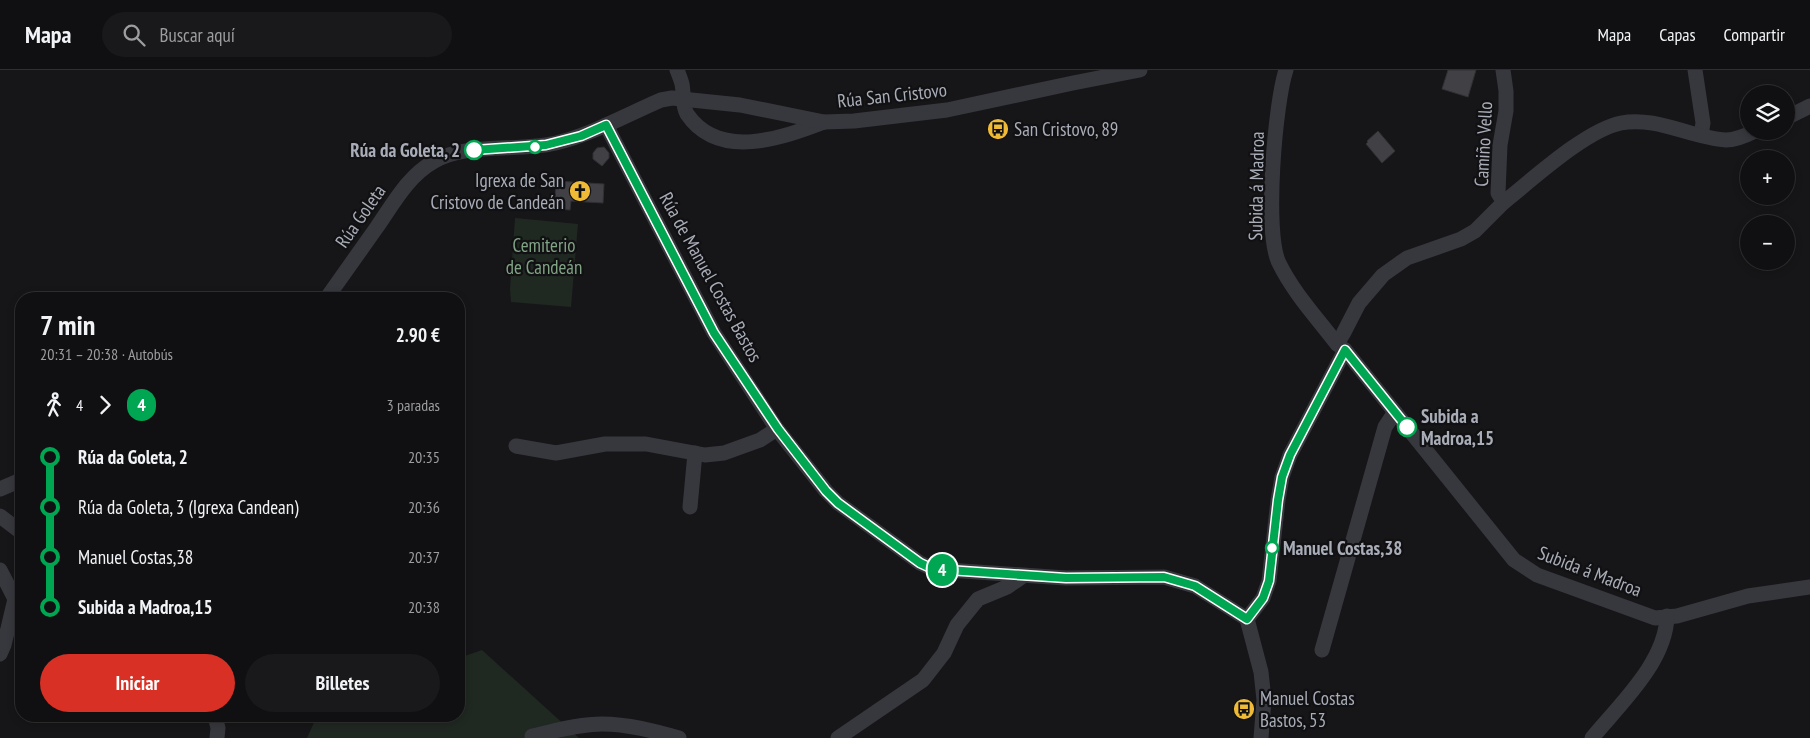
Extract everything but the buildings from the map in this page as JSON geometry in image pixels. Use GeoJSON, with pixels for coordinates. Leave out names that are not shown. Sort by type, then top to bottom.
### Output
{"type":"FeatureCollection","features":[{"type":"Feature","properties":{"kind":"street"},"geometry":{"type":"LineString","coordinates":[[678,70],[684,99]]}},
{"type":"Feature","properties":{"kind":"street","name":"Rúa San Cristovo"},"geometry":{"type":"LineString","coordinates":[[606,125],[661,100],[684,99],[740,105],[824,122],[896,117],[947,110],[1073,82],[1140,70]]}},
{"type":"Feature","properties":{"kind":"street","name":"Subida á Madroa"},"geometry":{"type":"LineString","coordinates":[[1286,70],[1281,85],[1272,188],[1272,233],[1278,262],[1290,283],[1514,560],[1537,575],[1655,618],[1677,616],[1748,596],[1810,587]]}},
{"type":"Feature","properties":{"kind":"street","name":"Camiño Vello"},"geometry":{"type":"LineString","coordinates":[[1341,347],[1344,334],[1359,303],[1383,275],[1407,258],[1461,239],[1475,231],[1504,202],[1498,193],[1500,145],[1506,111],[1503,70]]}},
{"type":"Feature","properties":{"kind":"street"},"geometry":{"type":"LineString","coordinates":[[1695,70],[1703,123],[1701,135]]}},
{"type":"Feature","properties":{"kind":"street","name":"Rúa San Cristovo"},"geometry":{"type":"LineString","coordinates":[[684,99],[686,113],[704,132],[734,143],[757,142],[792,135],[824,122]]}},
{"type":"Feature","properties":{"kind":"street"},"geometry":{"type":"LineString","coordinates":[[1795,114],[1810,106]]}},
{"type":"Feature","properties":{"kind":"street"},"geometry":{"type":"LineString","coordinates":[[1504,202],[1571,149],[1597,132],[1620,123],[1638,121],[1653,123],[1727,140],[1740,136]]}},
{"type":"Feature","properties":{"kind":"street","name":"Rúa Goleta"},"geometry":{"type":"LineString","coordinates":[[331,292],[402,191],[421,170],[433,162],[447,155],[467,151],[536,147],[556,143],[606,125]]}},
{"type":"Feature","properties":{"kind":"street","name":"Rúa de Manuel Costas Bastos"},"geometry":{"type":"LineString","coordinates":[[606,125],[714,333],[778,429],[826,491],[838,503],[920,563],[933,569],[1066,578],[1164,577],[1195,586],[1247,619]]}},
{"type":"Feature","properties":{"kind":"street"},"geometry":{"type":"LineString","coordinates":[[1261,738],[1264,700],[1261,672],[1247,619],[1263,598],[1269,581],[1282,477],[1290,455],[1341,347]]}},
{"type":"Feature","properties":{"kind":"street"},"geometry":{"type":"LineString","coordinates":[[1322,650],[1385,427],[1395,412]]}},
{"type":"Feature","properties":{"kind":"street"},"geometry":{"type":"LineString","coordinates":[[516,446],[556,453],[605,444],[646,444],[705,455],[724,453],[760,440],[778,429]]}},
{"type":"Feature","properties":{"kind":"street"},"geometry":{"type":"LineString","coordinates":[[690,507],[695,453]]}},
{"type":"Feature","properties":{"kind":"street"},"geometry":{"type":"LineString","coordinates":[[0,489],[15,483]]}},
{"type":"Feature","properties":{"kind":"street"},"geometry":{"type":"LineString","coordinates":[[0,516],[15,527]]}},
{"type":"Feature","properties":{"kind":"street"},"geometry":{"type":"LineString","coordinates":[[0,571],[15,599],[4,646],[0,654]]}},
{"type":"Feature","properties":{"kind":"street"},"geometry":{"type":"LineString","coordinates":[[838,738],[923,680],[944,653],[957,625],[978,599],[1007,587],[1023,576]]}},
{"type":"Feature","properties":{"kind":"street"},"geometry":{"type":"LineString","coordinates":[[1599,735],[1652,666],[1666,630],[1667,616]]}},
{"type":"Feature","properties":{"kind":"street"},"geometry":{"type":"LineString","coordinates":[[217,722],[217,738]]}},
{"type":"Feature","properties":{"kind":"street"},"geometry":{"type":"LineString","coordinates":[[532,736],[600,724],[653,730],[679,738]]}},
{"type":"Feature","properties":{"kind":"green space","name":"Cemiterio de Candeán"},"geometry":{"type":"Polygon","coordinates":[[[515,218],[578,224],[571,307],[511,302],[510,289],[515,218]]]}},
{"type":"Feature","properties":{"kind":"green space"},"geometry":{"type":"Polygon","coordinates":[[[482,650],[579,738],[307,738],[314,722],[465,722],[465,656],[482,650]]]}},
{"type":"Feature","properties":{"kind":"bus line","name":"4"},"geometry":{"type":"LineString","coordinates":[[474,150],[536,147],[581,136],[606,125],[714,333],[778,429],[826,491],[838,503],[920,563],[933,569],[1066,578],[1164,577],[1195,586],[1247,619],[1263,598],[1269,581],[1278,500],[1282,477],[1290,455],[1345,350],[1407,427]]}},
{"type":"Feature","properties":{"kind":"place","name":"San Cristovo, 89"},"geometry":{"type":"Point","coordinates":[998,129]}},
{"type":"Feature","properties":{"kind":"place","name":"Rúa da Goleta, 2"},"geometry":{"type":"Point","coordinates":[474,150]}},
{"type":"Feature","properties":{"kind":"place","name":"Igrexa de San Cristovo de Candeán"},"geometry":{"type":"Point","coordinates":[580,191]}},
{"type":"Feature","properties":{"kind":"place","name":"Subida a Madroa,15"},"geometry":{"type":"Point","coordinates":[1407,427]}},
{"type":"Feature","properties":{"kind":"place","name":"Manuel Costas,38"},"geometry":{"type":"Point","coordinates":[1272,548]}},
{"type":"Feature","properties":{"kind":"place","name":"Manuel Costas Bastos, 53"},"geometry":{"type":"Point","coordinates":[1244,709]}}]}
